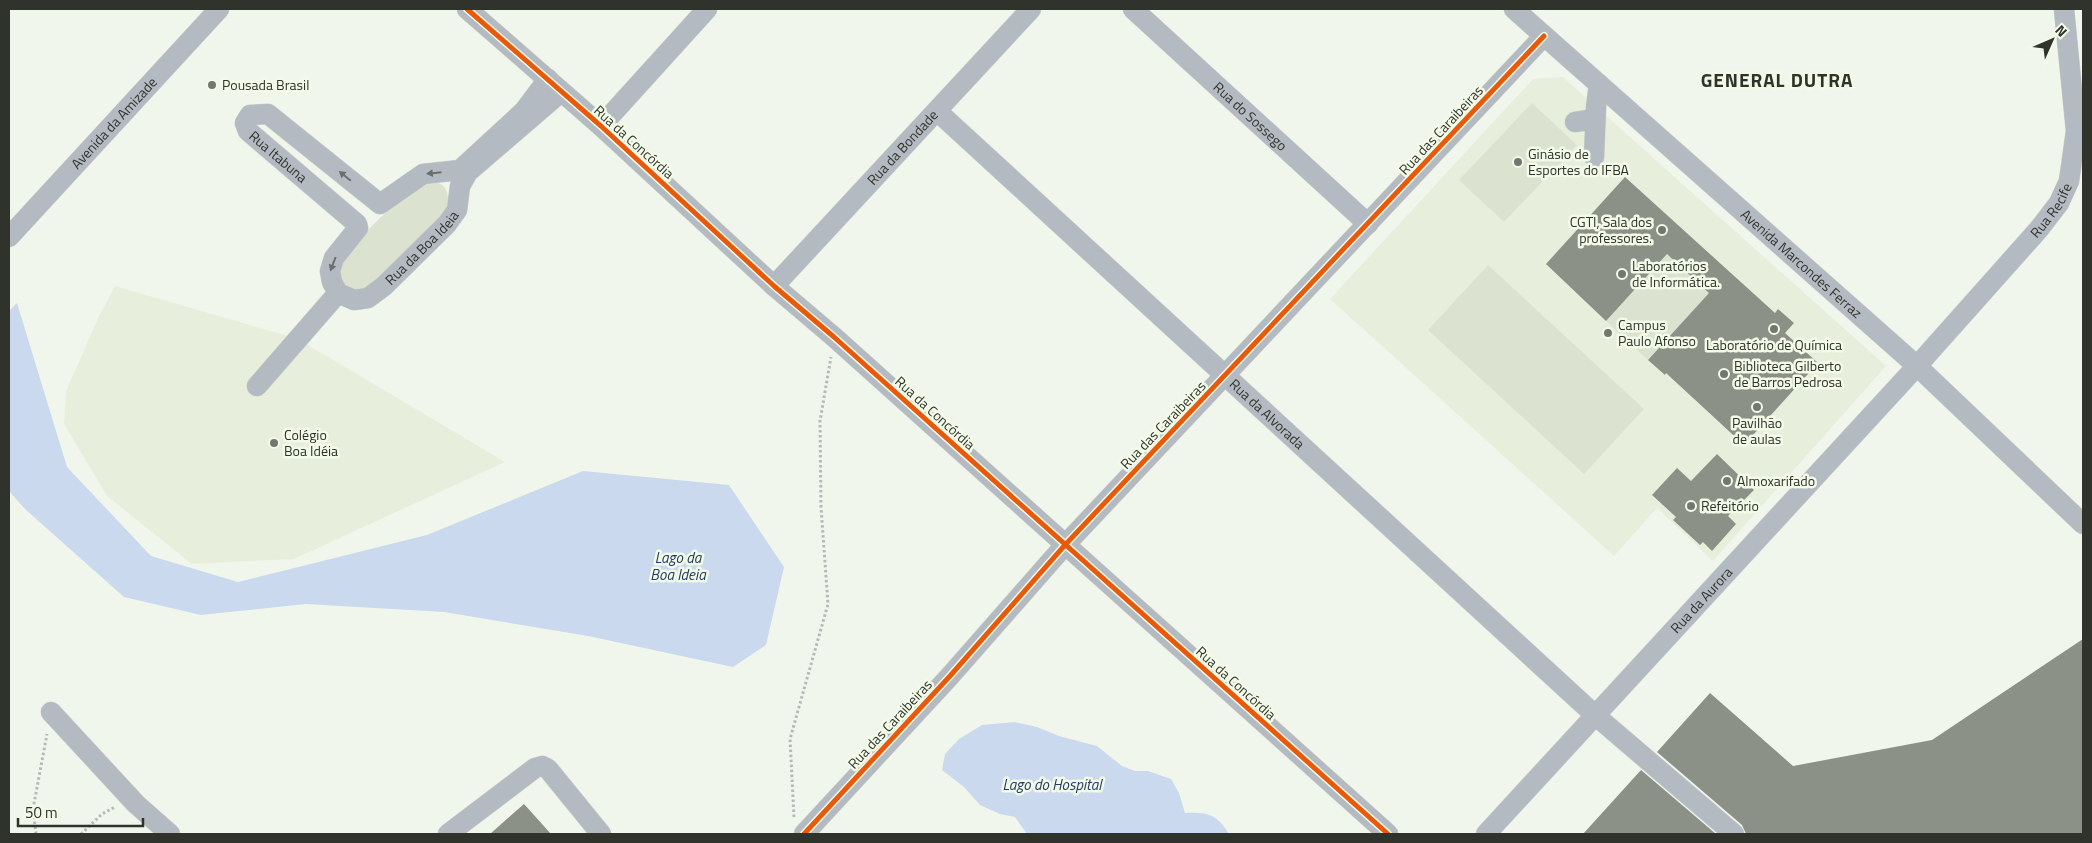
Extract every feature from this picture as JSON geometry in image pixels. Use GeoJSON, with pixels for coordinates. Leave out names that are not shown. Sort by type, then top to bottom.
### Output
{"type":"FeatureCollection","features":[{"type":"Feature","properties":{"kind":"street","name":"Avenida da Amizade"},"geometry":{"type":"LineString","coordinates":[[9,237],[219,9]]}},
{"type":"Feature","properties":{"kind":"street","name":"Rua da Concórdia"},"geometry":{"type":"LineString","coordinates":[[467,9],[601,126],[774,286],[834,337],[1388,834]]}},
{"type":"Feature","properties":{"kind":"street"},"geometry":{"type":"LineString","coordinates":[[601,126],[707,9]]}},
{"type":"Feature","properties":{"kind":"street","name":"Rua da Bondade"},"geometry":{"type":"LineString","coordinates":[[774,286],[1031,9]]}},
{"type":"Feature","properties":{"kind":"street","name":"Rua do Sossego"},"geometry":{"type":"LineString","coordinates":[[1133,9],[1368,224]]}},
{"type":"Feature","properties":{"kind":"street","name":"Avenida Marcondes Ferraz"},"geometry":{"type":"LineString","coordinates":[[1514,9],[1917,366],[2083,524]]}},
{"type":"Feature","properties":{"kind":"street","name":"Rua Recife"},"geometry":{"type":"LineString","coordinates":[[1917,366],[2040,229],[2059,203],[2069,182],[2076,131],[2064,9]]}},
{"type":"Feature","properties":{"kind":"street","name":"Rua das Caraibeiras"},"geometry":{"type":"LineString","coordinates":[[799,829],[950,676],[1065,545],[1544,36]]}},
{"type":"Feature","properties":{"kind":"street"},"geometry":{"type":"LineString","coordinates":[[1594,157],[1585,120],[1599,84]]}},
{"type":"Feature","properties":{"kind":"street","name":"Rua Itabuna"},"geometry":{"type":"LineString","coordinates":[[338,293],[332,282],[330,271],[334,258],[358,228],[357,224],[248,132],[245,123],[250,114],[268,114],[380,204],[423,174],[460,170],[555,86]]}},
{"type":"Feature","properties":{"kind":"street","name":"Rua da Boa Ideia"},"geometry":{"type":"LineString","coordinates":[[338,293],[354,300],[368,298],[384,286],[447,224],[457,210],[460,186],[468,172],[555,86]]}},
{"type":"Feature","properties":{"kind":"street","name":"Rua da Alvorada"},"geometry":{"type":"LineString","coordinates":[[937,111],[1596,716],[1734,834]]}},
{"type":"Feature","properties":{"kind":"street"},"geometry":{"type":"LineString","coordinates":[[257,386],[338,293]]}},
{"type":"Feature","properties":{"kind":"street","name":"Rua da Aurora"},"geometry":{"type":"LineString","coordinates":[[1486,834],[1917,366]]}},
{"type":"Feature","properties":{"kind":"street"},"geometry":{"type":"LineString","coordinates":[[51,712],[136,804],[170,834]]}},
{"type":"Feature","properties":{"kind":"street"},"geometry":{"type":"LineString","coordinates":[[448,834],[535,768],[542,766],[548,769],[601,834]]}},
{"type":"Feature","properties":{"kind":"path"},"geometry":{"type":"LineString","coordinates":[[799,829],[790,739],[828,604],[821,507],[820,420],[834,337]]}},
{"type":"Feature","properties":{"kind":"path"},"geometry":{"type":"LineString","coordinates":[[36,834],[33,809],[51,712]]}},
{"type":"Feature","properties":{"kind":"path"},"geometry":{"type":"LineString","coordinates":[[81,834],[102,814],[119,806],[136,804]]}},
{"type":"Feature","properties":{"kind":"shaded area","name":"Campus Paulo Afonso"},"geometry":{"type":"Polygon","coordinates":[[[1563,77],[1886,366],[1713,561],[1657,508],[1614,556],[1330,299],[1533,79],[1563,77]]]}},
{"type":"Feature","properties":{"kind":"shaded area","name":"Ginásio de Esportes do IFBA"},"geometry":{"type":"Polygon","coordinates":[[[1532,103],[1577,145],[1504,222],[1459,180],[1532,103]]]}},
{"type":"Feature","properties":{"kind":"shaded area"},"geometry":{"type":"Polygon","coordinates":[[[419,180],[434,181],[446,189],[448,194],[448,210],[366,289],[353,290],[342,284],[338,261],[341,256],[419,180]]]}},
{"type":"Feature","properties":{"kind":"shaded area"},"geometry":{"type":"Polygon","coordinates":[[[1667,254],[1709,293],[1648,360],[1606,321],[1667,254]]]}},
{"type":"Feature","properties":{"kind":"shaded area"},"geometry":{"type":"Polygon","coordinates":[[[1488,265],[1644,409],[1584,474],[1428,330],[1488,265]]]}},
{"type":"Feature","properties":{"kind":"shaded area","name":"Colégio Boa Idéia"},"geometry":{"type":"Polygon","coordinates":[[[115,286],[298,339],[505,462],[294,559],[192,564],[107,496],[64,424],[66,391],[99,316],[115,286]]]}},
{"type":"Feature","properties":{"kind":"water","name":"Lago da Boa Ideia"},"geometry":{"type":"Polygon","coordinates":[[[17,303],[67,467],[151,556],[238,582],[427,535],[583,471],[729,485],[784,567],[766,645],[733,667],[588,636],[444,612],[306,604],[201,615],[124,597],[25,509],[9,491],[9,311],[17,303]]]}},
{"type":"Feature","properties":{"kind":"water","name":"Lago do Hospital"},"geometry":{"type":"Polygon","coordinates":[[[1015,722],[1097,746],[1122,766],[1135,771],[1148,771],[1171,779],[1179,793],[1185,813],[1199,813],[1216,818],[1229,834],[1027,834],[1015,817],[1000,814],[980,805],[964,787],[942,770],[945,754],[959,739],[982,725],[1015,722]]]}},
{"type":"Feature","properties":{"kind":"building"},"geometry":{"type":"Polygon","coordinates":[[[1625,177],[1775,313],[1778,309],[1794,323],[1785,333],[1818,363],[1744,445],[1666,373],[1665,375],[1648,360],[1709,293],[1667,254],[1606,321],[1546,264],[1625,177]]]}},
{"type":"Feature","properties":{"kind":"building","name":"Refeitório"},"geometry":{"type":"Polygon","coordinates":[[[1717,454],[1754,490],[1728,516],[1736,524],[1712,551],[1703,542],[1700,545],[1673,520],[1676,517],[1652,495],[1677,468],[1691,481],[1717,454]]]}},
{"type":"Feature","properties":{"kind":"building"},"geometry":{"type":"Polygon","coordinates":[[[2083,639],[2083,834],[1746,834],[1742,825],[1657,752],[1710,693],[1793,766],[1932,740],[2083,639]]]}},
{"type":"Feature","properties":{"kind":"building"},"geometry":{"type":"Polygon","coordinates":[[[1641,770],[1716,834],[1583,834],[1641,770]]]}},
{"type":"Feature","properties":{"kind":"building"},"geometry":{"type":"Polygon","coordinates":[[[524,804],[551,834],[490,834],[524,804]]]}},
{"type":"Feature","properties":{"kind":"cycle path"},"geometry":{"type":"LineString","coordinates":[[467,9],[601,126],[774,286],[834,337],[1388,834]]}},
{"type":"Feature","properties":{"kind":"cycle path"},"geometry":{"type":"LineString","coordinates":[[804,834],[950,676],[1065,545],[1544,36]]}},
{"type":"Feature","properties":{"kind":"place","name":"Pousada Brasil"},"geometry":{"type":"Point","coordinates":[212,85]}},
{"type":"Feature","properties":{"kind":"place","name":"Ginásio de Esportes do IFBA"},"geometry":{"type":"Point","coordinates":[1518,162]}},
{"type":"Feature","properties":{"kind":"place","name":"CGTI, Sala dos professores."},"geometry":{"type":"Point","coordinates":[1662,230]}},
{"type":"Feature","properties":{"kind":"place","name":"Laboratórios de Informática."},"geometry":{"type":"Point","coordinates":[1622,274]}},
{"type":"Feature","properties":{"kind":"place","name":"Laboratório de Química"},"geometry":{"type":"Point","coordinates":[1774,329]}},
{"type":"Feature","properties":{"kind":"place","name":"Campus Paulo Afonso"},"geometry":{"type":"Point","coordinates":[1608,333]}},
{"type":"Feature","properties":{"kind":"place","name":"Biblioteca Gilberto de Barros Pedrosa"},"geometry":{"type":"Point","coordinates":[1724,374]}},
{"type":"Feature","properties":{"kind":"place","name":"Pavilhão de aulas"},"geometry":{"type":"Point","coordinates":[1757,407]}},
{"type":"Feature","properties":{"kind":"place","name":"Colégio Boa Idéia"},"geometry":{"type":"Point","coordinates":[274,443]}},
{"type":"Feature","properties":{"kind":"place","name":"Almoxarifado"},"geometry":{"type":"Point","coordinates":[1727,481]}},
{"type":"Feature","properties":{"kind":"place","name":"Refeitório"},"geometry":{"type":"Point","coordinates":[1691,506]}},
{"type":"Feature","properties":{"kind":"district","name":"GENERAL DUTRA"},"geometry":{"type":"Point","coordinates":[1777,80]}}]}
